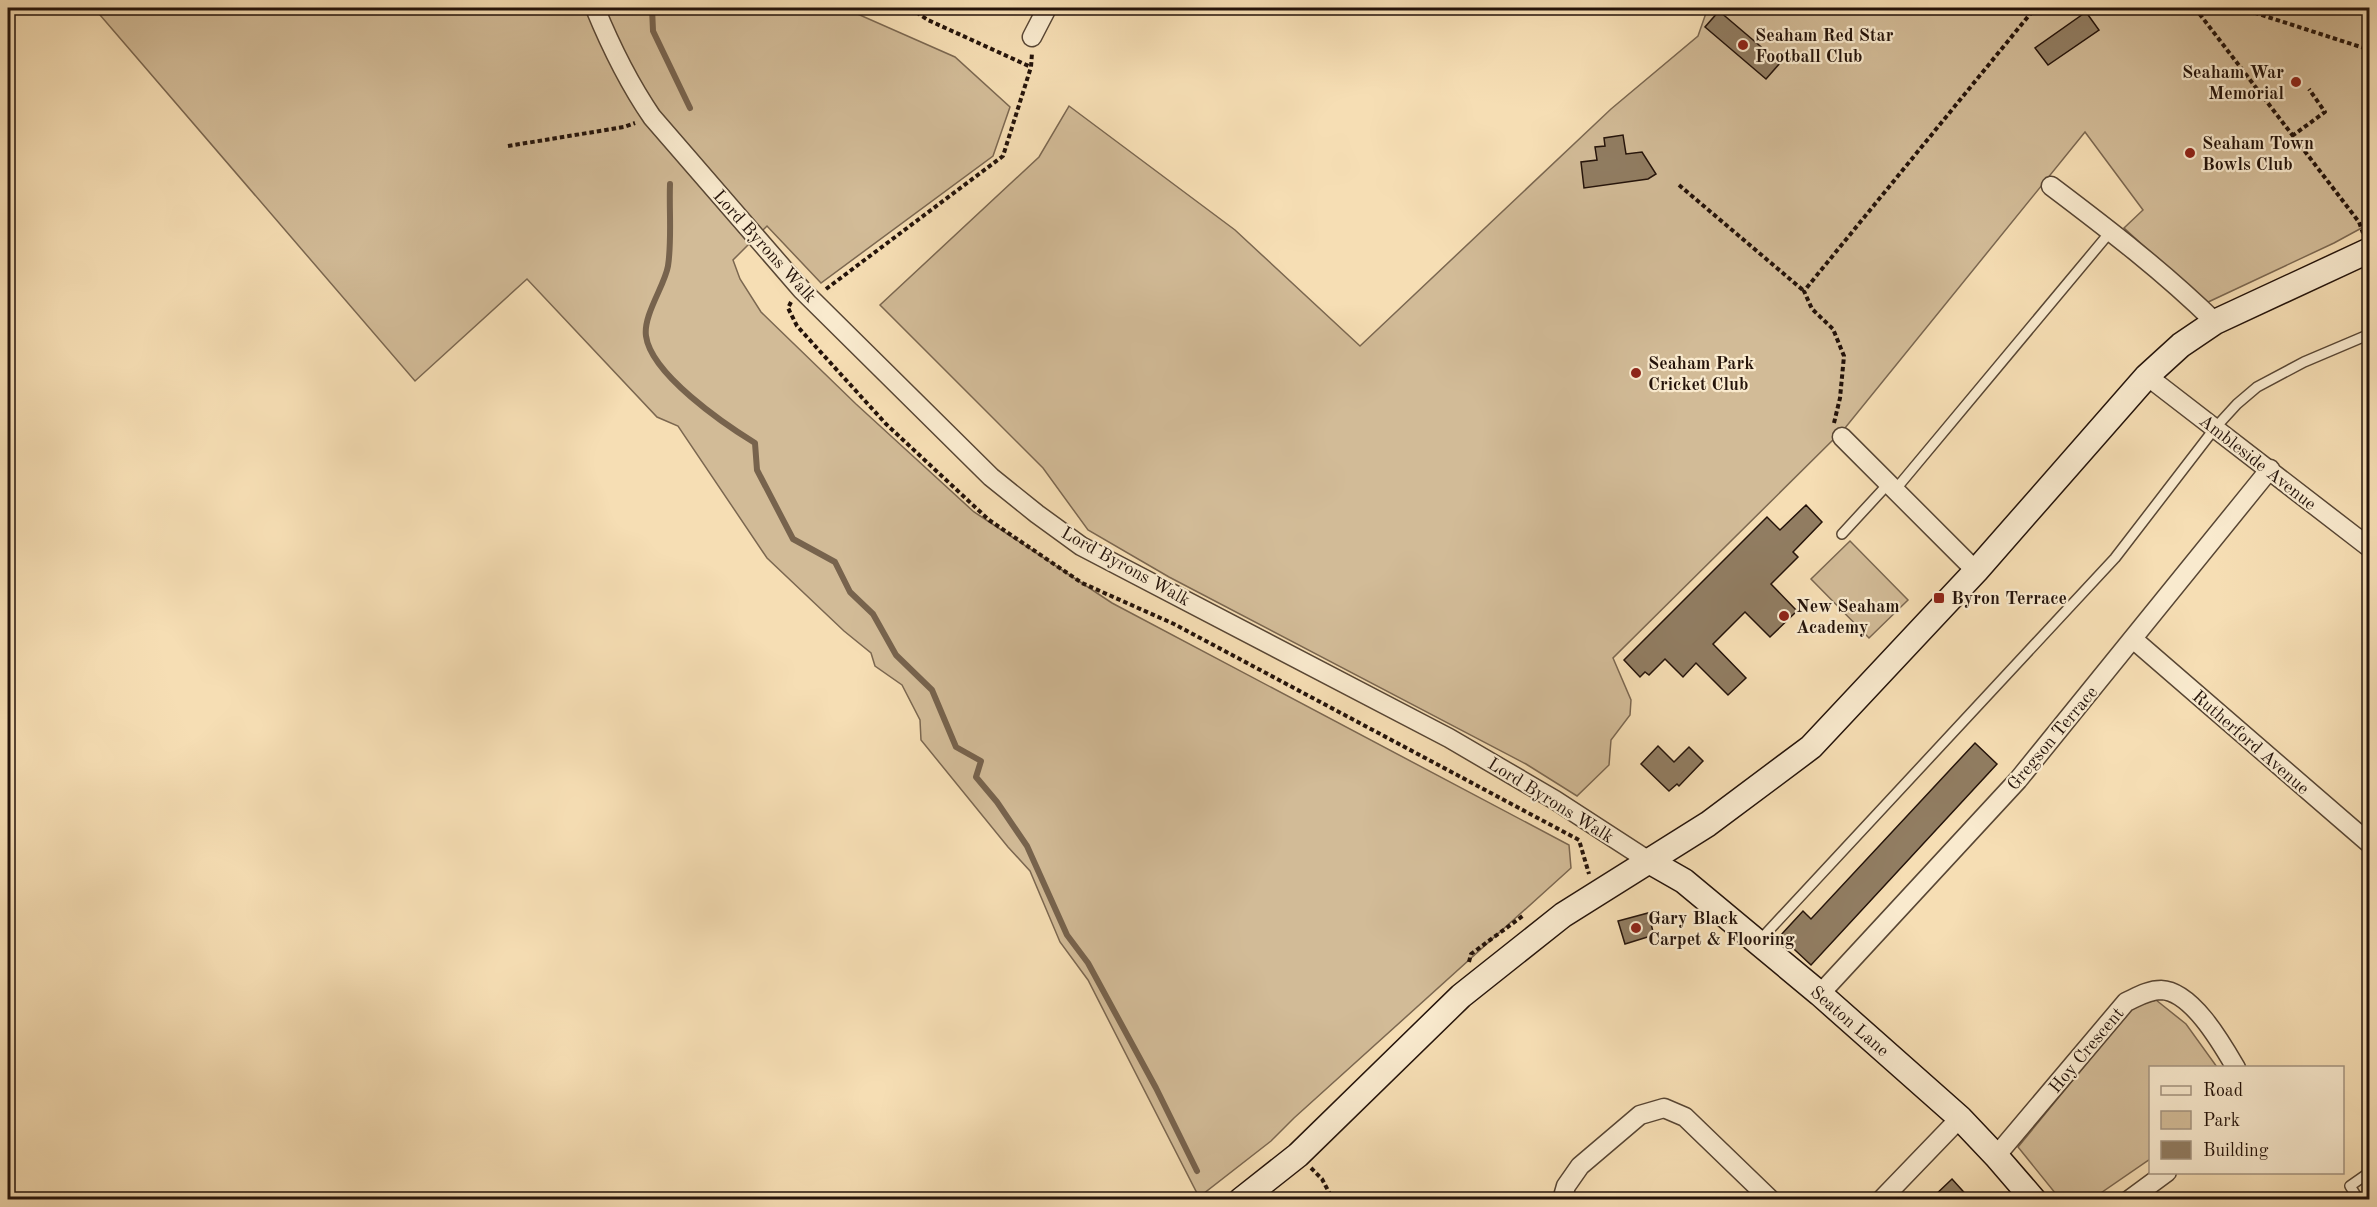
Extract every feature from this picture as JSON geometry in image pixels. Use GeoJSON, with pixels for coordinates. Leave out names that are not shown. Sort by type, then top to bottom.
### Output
{"type":"FeatureCollection","features":[{"type":"Feature","properties":{"kind":"main road"},"geometry":{"type":"LineString","coordinates":[[1241,1200],[1298,1155],[1461,996],[1563,915],[1717,818],[1811,747],[1976,571],[2147,376],[2181,345],[2215,322],[2366,242]]}},
{"type":"Feature","properties":{"kind":"main road","name":"Seaton Lane"},"geometry":{"type":"LineString","coordinates":[[1649,861],[1684,881],[1820,994],[1960,1118],[2034,1200]]}},
{"type":"Feature","properties":{"kind":"street","name":"Lord Byrons Walk"},"geometry":{"type":"LineString","coordinates":[[595,8],[613,52],[652,117],[802,290],[991,477],[1081,546],[1449,738],[1556,800],[1649,861]]}},
{"type":"Feature","properties":{"kind":"street"},"geometry":{"type":"LineString","coordinates":[[1032,37],[1047,8]]}},
{"type":"Feature","properties":{"kind":"street"},"geometry":{"type":"LineString","coordinates":[[2051,186],[2111,231],[2184,291],[2215,322]]}},
{"type":"Feature","properties":{"kind":"street","name":"Ambleside Avenue"},"geometry":{"type":"LineString","coordinates":[[2147,376],[2370,548]]}},
{"type":"Feature","properties":{"kind":"street"},"geometry":{"type":"LineString","coordinates":[[1842,437],[1976,571]]}},
{"type":"Feature","properties":{"kind":"street","name":"Gregson Terrace"},"geometry":{"type":"LineString","coordinates":[[1820,994],[2018,780],[2270,469]]}},
{"type":"Feature","properties":{"kind":"street","name":"Rutherford Avenue"},"geometry":{"type":"LineString","coordinates":[[2133,639],[2370,844]]}},
{"type":"Feature","properties":{"kind":"street","name":"Hoy Crescent"},"geometry":{"type":"LineString","coordinates":[[1996,1156],[2126,1002],[2145,993],[2162,990],[2181,998],[2197,1012],[2221,1043],[2235,1066]]}},
{"type":"Feature","properties":{"kind":"street"},"geometry":{"type":"LineString","coordinates":[[1562,1200],[1566,1186],[1580,1166],[1640,1114],[1664,1108],[1685,1117],[1772,1200]]}},
{"type":"Feature","properties":{"kind":"street"},"geometry":{"type":"LineString","coordinates":[[1881,1200],[1960,1118]]}},
{"type":"Feature","properties":{"kind":"street"},"geometry":{"type":"LineString","coordinates":[[2128,1200],[2166,1174]]}},
{"type":"Feature","properties":{"kind":"lane"},"geometry":{"type":"LineString","coordinates":[[1842,534],[1892,486],[2111,231]]}},
{"type":"Feature","properties":{"kind":"lane"},"geometry":{"type":"LineString","coordinates":[[1757,943],[2108,566],[2215,428],[2257,387],[2304,362],[2370,334]]}},
{"type":"Feature","properties":{"kind":"lane"},"geometry":{"type":"LineString","coordinates":[[2359,1200],[2349,1186],[2370,1172]]}},
{"type":"Feature","properties":{"kind":"path"},"geometry":{"type":"LineString","coordinates":[[910,8],[928,21],[1031,67]]}},
{"type":"Feature","properties":{"kind":"path"},"geometry":{"type":"LineString","coordinates":[[1804,291],[2035,8]]}},
{"type":"Feature","properties":{"kind":"path"},"geometry":{"type":"LineString","coordinates":[[2195,8],[2359,222],[2366,242]]}},
{"type":"Feature","properties":{"kind":"path"},"geometry":{"type":"LineString","coordinates":[[2240,8],[2370,51]]}},
{"type":"Feature","properties":{"kind":"path"},"geometry":{"type":"LineString","coordinates":[[802,290],[810,285],[821,292],[1003,156],[1031,67],[1032,37]]}},
{"type":"Feature","properties":{"kind":"path"},"geometry":{"type":"LineString","coordinates":[[2292,136],[2325,112],[2309,89]]}},
{"type":"Feature","properties":{"kind":"path"},"geometry":{"type":"LineString","coordinates":[[508,146],[624,127],[652,117]]}},
{"type":"Feature","properties":{"kind":"path"},"geometry":{"type":"LineString","coordinates":[[1679,185],[1804,291],[1812,309],[1833,329],[1844,356],[1840,398],[1833,427],[1842,437]]}},
{"type":"Feature","properties":{"kind":"path"},"geometry":{"type":"LineString","coordinates":[[1298,1155],[1322,1179],[1333,1200]]}},
{"type":"Feature","properties":{"kind":"green space"},"geometry":{"type":"Polygon","coordinates":[[[94,8],[844,8],[955,57],[1010,107],[993,156],[821,283],[767,226],[733,260],[740,279],[761,312],[856,404],[974,512],[1112,603],[1569,845],[1571,868],[1271,1141],[1199,1197],[1088,980],[1060,942],[1030,871],[921,740],[920,720],[902,685],[875,666],[871,653],[844,631],[767,558],[678,426],[657,417],[527,279],[415,381],[94,8]]]}},
{"type":"Feature","properties":{"kind":"green space"},"geometry":{"type":"Polygon","coordinates":[[[1700,8],[2369,8],[2369,224],[2334,243],[2206,303],[2124,228],[2143,210],[2085,132],[1845,428],[1613,658],[1631,700],[1630,715],[1611,740],[1609,765],[1577,796],[1526,764],[1169,577],[1088,530],[1043,468],[880,305],[1039,157],[1069,106],[1235,230],[1360,346],[1611,109],[1698,36],[1706,13],[1700,8]]]}},
{"type":"Feature","properties":{"kind":"green space"},"geometry":{"type":"Polygon","coordinates":[[[1850,541],[1908,600],[1869,638],[1811,579],[1850,541]]]}},
{"type":"Feature","properties":{"kind":"green space"},"geometry":{"type":"Polygon","coordinates":[[[2156,1000],[2186,1024],[2216,1066],[2149,1066],[2149,1160],[2092,1199],[2060,1199],[2018,1147],[2127,1014],[2137,1005],[2156,1000]]]}},
{"type":"Feature","properties":{"kind":"building","name":"Seaham Red Star Football Club"},"geometry":{"type":"Polygon","coordinates":[[[1719,11],[1780,63],[1766,79],[1705,27],[1719,11]]]}},
{"type":"Feature","properties":{"kind":"building"},"geometry":{"type":"Polygon","coordinates":[[[2086,12],[2099,30],[2048,65],[2035,48],[2086,12]]]}},
{"type":"Feature","properties":{"kind":"building"},"geometry":{"type":"Polygon","coordinates":[[[1623,135],[1626,154],[1642,152],[1656,174],[1648,179],[1584,188],[1581,162],[1597,160],[1595,147],[1605,146],[1604,138],[1623,135]]]}},
{"type":"Feature","properties":{"kind":"building"},"geometry":{"type":"Polygon","coordinates":[[[1806,505],[1822,522],[1793,552],[1798,557],[1771,584],[1797,611],[1770,637],[1745,612],[1713,644],[1746,678],[1728,695],[1696,663],[1683,677],[1665,659],[1649,675],[1645,672],[1640,677],[1624,660],[1767,517],[1780,530],[1806,505]]]}},
{"type":"Feature","properties":{"kind":"building"},"geometry":{"type":"Polygon","coordinates":[[[1975,743],[1997,764],[1811,965],[1780,936],[1803,911],[1811,919],[1975,743]]]}},
{"type":"Feature","properties":{"kind":"building"},"geometry":{"type":"Polygon","coordinates":[[[1658,746],[1674,762],[1689,747],[1703,761],[1679,786],[1677,784],[1669,791],[1641,764],[1658,746]]]}},
{"type":"Feature","properties":{"kind":"building","name":"Gary Black Carpet & Flooring"},"geometry":{"type":"Polygon","coordinates":[[[1648,913],[1654,935],[1625,944],[1618,921],[1648,913]]]}},
{"type":"Feature","properties":{"kind":"building"},"geometry":{"type":"Polygon","coordinates":[[[1952,1179],[1971,1200],[1930,1200],[1952,1179]]]}},
{"type":"Feature","properties":{"kind":"waterway"},"geometry":{"type":"LineString","coordinates":[[652,8],[653,31],[690,108]]}},
{"type":"Feature","properties":{"kind":"waterway"},"geometry":{"type":"LineString","coordinates":[[670,184],[668,266],[646,328],[651,351],[661,366],[691,397],[755,443],[757,470],[793,539],[835,562],[850,592],[873,614],[896,655],[932,690],[956,747],[981,761],[976,777],[997,802],[1027,846],[1067,935],[1088,963],[1156,1088],[1197,1171]]}},
{"type":"Feature","properties":{"kind":"place","name":"Seaham Red Star Football Club"},"geometry":{"type":"Point","coordinates":[1743,45]}},
{"type":"Feature","properties":{"kind":"place","name":"Seaham War Memorial"},"geometry":{"type":"Point","coordinates":[2296,82]}},
{"type":"Feature","properties":{"kind":"place","name":"Seaham Town Bowls Club"},"geometry":{"type":"Point","coordinates":[2190,153]}},
{"type":"Feature","properties":{"kind":"place","name":"Seaham Park Cricket Club"},"geometry":{"type":"Point","coordinates":[1636,373]}},
{"type":"Feature","properties":{"kind":"place","name":"Byron Terrace"},"geometry":{"type":"Point","coordinates":[1939,598]}},
{"type":"Feature","properties":{"kind":"place","name":"New Seaham Academy"},"geometry":{"type":"Point","coordinates":[1784,616]}},
{"type":"Feature","properties":{"kind":"place","name":"Gary Black Carpet & Flooring"},"geometry":{"type":"Point","coordinates":[1636,928]}}]}
